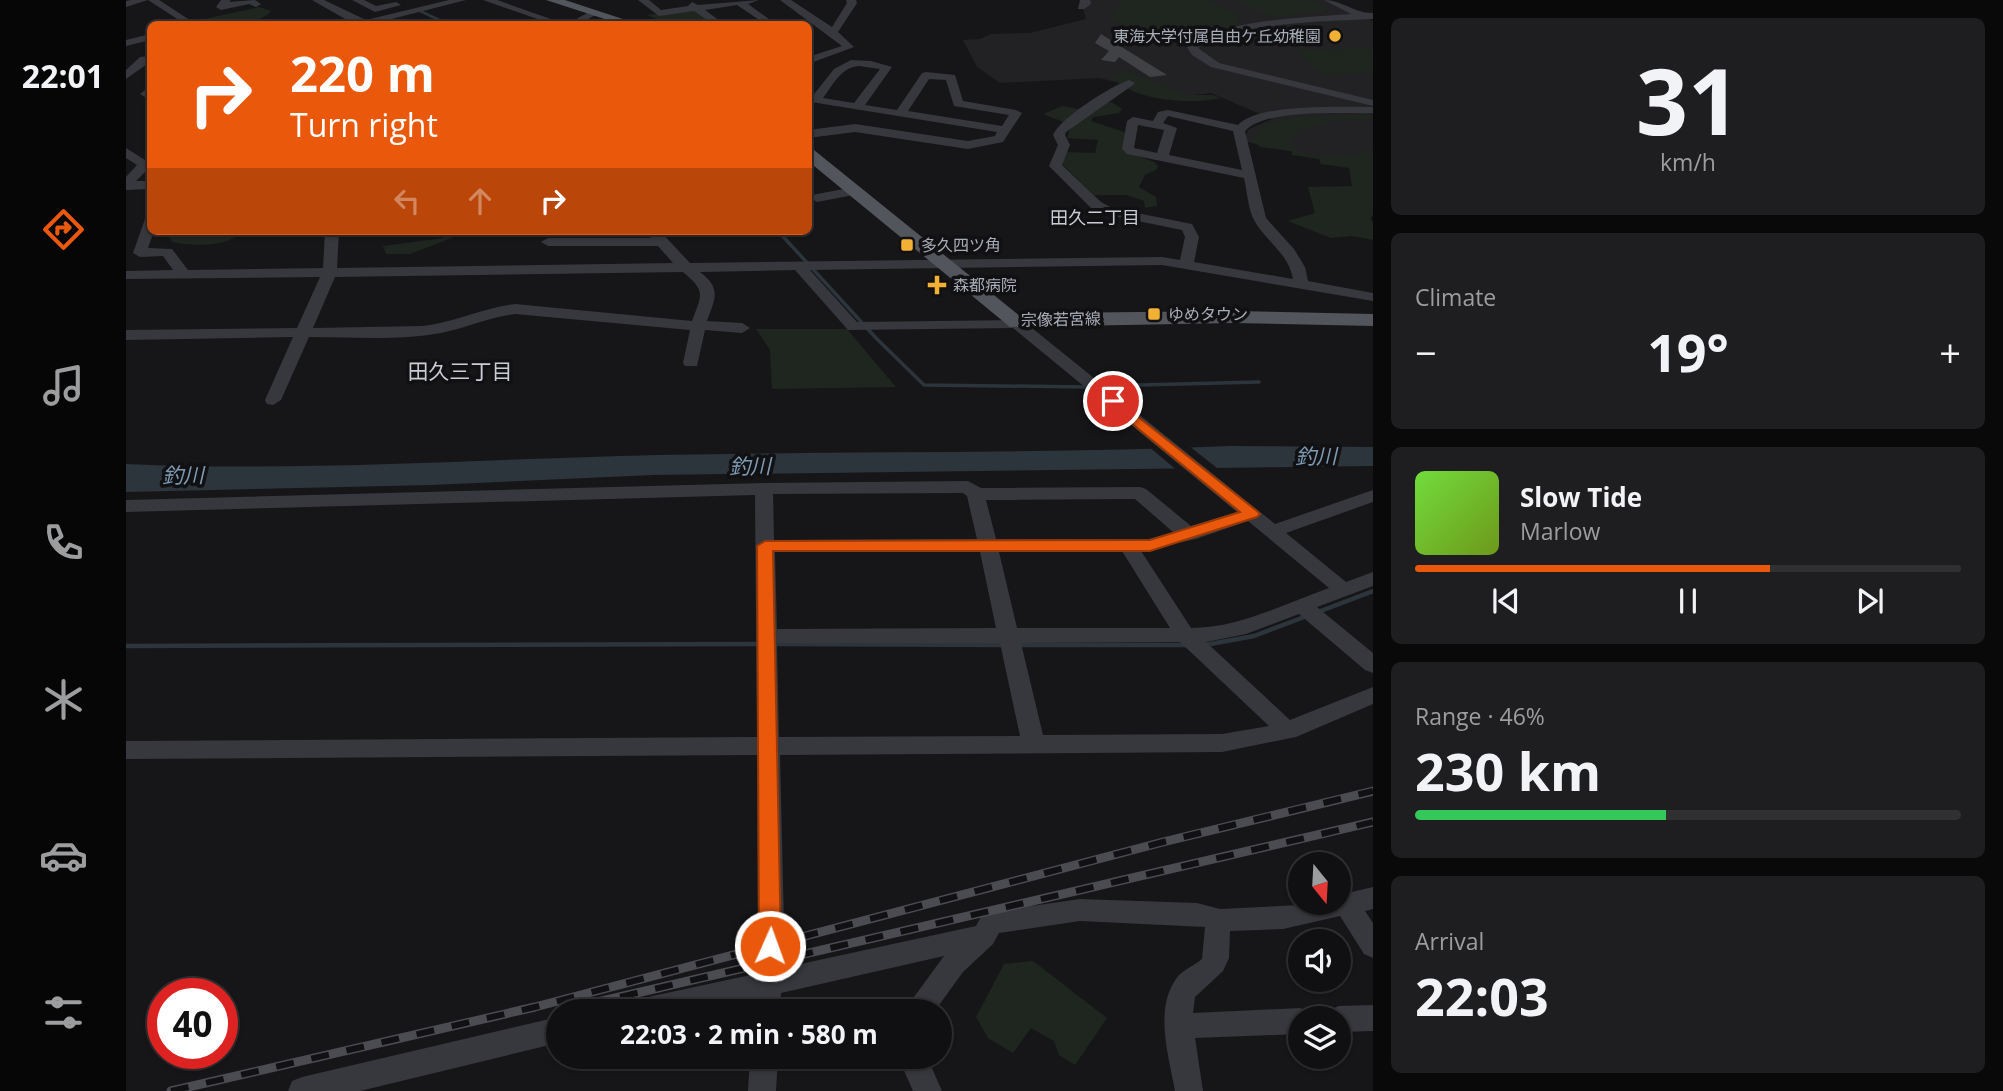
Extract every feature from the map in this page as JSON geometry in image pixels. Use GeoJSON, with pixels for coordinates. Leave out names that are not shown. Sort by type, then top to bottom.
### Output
{"type":"FeatureCollection","features":[{"type":"Feature","properties":{"kind":"main road"},"geometry":{"type":"LineString","coordinates":[[552,0],[622,21]]}},
{"type":"Feature","properties":{"kind":"main road","name":"宗像若宮線"},"geometry":{"type":"LineString","coordinates":[[812,156],[1017,323],[1056,319],[1234,317],[1373,320]]}},
{"type":"Feature","properties":{"kind":"street"},"geometry":{"type":"LineString","coordinates":[[126,4],[143,0]]}},
{"type":"Feature","properties":{"kind":"street"},"geometry":{"type":"LineString","coordinates":[[152,0],[186,21]]}},
{"type":"Feature","properties":{"kind":"street"},"geometry":{"type":"LineString","coordinates":[[226,0],[221,7],[250,1],[256,4]]}},
{"type":"Feature","properties":{"kind":"street"},"geometry":{"type":"LineString","coordinates":[[317,0],[356,21]]}},
{"type":"Feature","properties":{"kind":"street"},"geometry":{"type":"LineString","coordinates":[[357,0],[375,9],[410,1],[445,11],[465,3]]}},
{"type":"Feature","properties":{"kind":"street"},"geometry":{"type":"LineString","coordinates":[[643,0],[659,13],[754,0]]}},
{"type":"Feature","properties":{"kind":"street"},"geometry":{"type":"LineString","coordinates":[[686,0],[715,21]]}},
{"type":"Feature","properties":{"kind":"street"},"geometry":{"type":"LineString","coordinates":[[785,0],[833,32],[849,48],[814,59]]}},
{"type":"Feature","properties":{"kind":"street"},"geometry":{"type":"LineString","coordinates":[[833,32],[852,3],[850,0]]}},
{"type":"Feature","properties":{"kind":"street"},"geometry":{"type":"LineString","coordinates":[[1329,0],[1369,17]]}},
{"type":"Feature","properties":{"kind":"street"},"geometry":{"type":"LineString","coordinates":[[487,2],[516,11],[534,13],[553,21]]}},
{"type":"Feature","properties":{"kind":"street"},"geometry":{"type":"LineString","coordinates":[[739,2],[767,21]]}},
{"type":"Feature","properties":{"kind":"street"},"geometry":{"type":"LineString","coordinates":[[1348,9],[1373,6]]}},
{"type":"Feature","properties":{"kind":"street"},"geometry":{"type":"LineString","coordinates":[[384,21],[430,7]]}},
{"type":"Feature","properties":{"kind":"street"},"geometry":{"type":"LineString","coordinates":[[578,21],[594,13]]}},
{"type":"Feature","properties":{"kind":"street"},"geometry":{"type":"LineString","coordinates":[[1369,17],[1266,25],[1207,37],[1195,42],[1192,47],[1196,53],[1215,65],[1373,103]]}},
{"type":"Feature","properties":{"kind":"street"},"geometry":{"type":"LineString","coordinates":[[126,43],[147,38]]}},
{"type":"Feature","properties":{"kind":"street"},"geometry":{"type":"LineString","coordinates":[[126,59],[147,59]]}},
{"type":"Feature","properties":{"kind":"street"},"geometry":{"type":"LineString","coordinates":[[126,76],[147,59]]}},
{"type":"Feature","properties":{"kind":"street"},"geometry":{"type":"LineString","coordinates":[[857,107],[887,67],[857,61],[846,63],[815,100],[857,107],[900,114],[1004,130]]}},
{"type":"Feature","properties":{"kind":"street"},"geometry":{"type":"LineString","coordinates":[[812,133],[855,128],[968,145],[999,139],[1016,113],[958,104],[951,77],[926,75],[900,114]]}},
{"type":"Feature","properties":{"kind":"street"},"geometry":{"type":"LineString","coordinates":[[1129,83],[1084,111],[1061,130],[1059,135],[1064,145],[1055,166],[1096,205],[1108,211],[1187,227],[1192,237],[1186,264]]}},
{"type":"Feature","properties":{"kind":"street"},"geometry":{"type":"LineString","coordinates":[[1301,284],[1298,267],[1287,249],[1260,219],[1239,129],[1244,122],[1265,117],[1307,112],[1373,110]]}},
{"type":"Feature","properties":{"kind":"street"},"geometry":{"type":"LineString","coordinates":[[1157,125],[1162,114],[1168,113],[1239,129]]}},
{"type":"Feature","properties":{"kind":"street"},"geometry":{"type":"LineString","coordinates":[[1162,158],[1171,128],[1133,121],[1128,149],[1162,158],[1250,175]]}},
{"type":"Feature","properties":{"kind":"street"},"geometry":{"type":"LineString","coordinates":[[126,152],[147,162]]}},
{"type":"Feature","properties":{"kind":"street"},"geometry":{"type":"LineString","coordinates":[[127,186],[147,164]]}},
{"type":"Feature","properties":{"kind":"street"},"geometry":{"type":"LineString","coordinates":[[127,186],[147,185]]}},
{"type":"Feature","properties":{"kind":"street"},"geometry":{"type":"LineString","coordinates":[[817,198],[854,191]]}},
{"type":"Feature","properties":{"kind":"street"},"geometry":{"type":"LineString","coordinates":[[147,231],[140,253],[167,252],[183,273]]}},
{"type":"Feature","properties":{"kind":"street"},"geometry":{"type":"LineString","coordinates":[[273,400],[306,331],[330,271],[332,235]]}},
{"type":"Feature","properties":{"kind":"street"},"geometry":{"type":"LineString","coordinates":[[548,242],[658,237],[672,255],[705,283],[709,295],[698,326],[691,362]]}},
{"type":"Feature","properties":{"kind":"street"},"geometry":{"type":"LineString","coordinates":[[126,275],[1162,261],[1373,297]]}},
{"type":"Feature","properties":{"kind":"street"},"geometry":{"type":"LineString","coordinates":[[800,267],[853,327],[1017,323],[1344,590]]}},
{"type":"Feature","properties":{"kind":"street"},"geometry":{"type":"LineString","coordinates":[[126,335],[423,331],[443,328],[489,313],[515,309],[742,328]]}},
{"type":"Feature","properties":{"kind":"street"},"geometry":{"type":"LineString","coordinates":[[126,506],[968,486],[976,494],[1033,743]]}},
{"type":"Feature","properties":{"kind":"street"},"geometry":{"type":"LineString","coordinates":[[764,489],[771,924],[767,998],[984,936]]}},
{"type":"Feature","properties":{"kind":"street"},"geometry":{"type":"LineString","coordinates":[[976,494],[1140,493],[1189,535]]}},
{"type":"Feature","properties":{"kind":"street"},"geometry":{"type":"LineString","coordinates":[[1273,531],[1373,496]]}},
{"type":"Feature","properties":{"kind":"street"},"geometry":{"type":"LineString","coordinates":[[765,546],[1129,547],[1150,545],[1189,535],[1252,514]]}},
{"type":"Feature","properties":{"kind":"street"},"geometry":{"type":"LineString","coordinates":[[1129,547],[1185,635],[1288,731]]}},
{"type":"Feature","properties":{"kind":"street"},"geometry":{"type":"LineString","coordinates":[[768,636],[1212,635],[1239,629],[1373,579]]}},
{"type":"Feature","properties":{"kind":"street"},"geometry":{"type":"LineString","coordinates":[[1302,606],[1373,664]]}},
{"type":"Feature","properties":{"kind":"street"},"geometry":{"type":"LineString","coordinates":[[126,750],[1222,743],[1257,740],[1288,731],[1373,695]]}},
{"type":"Feature","properties":{"kind":"street"},"geometry":{"type":"LineString","coordinates":[[1351,904],[1373,898]]}},
{"type":"Feature","properties":{"kind":"street"},"geometry":{"type":"LineString","coordinates":[[927,999],[954,964],[984,936],[991,923],[1080,909],[1197,914],[1220,920],[1298,915]]}},
{"type":"Feature","properties":{"kind":"street"},"geometry":{"type":"LineString","coordinates":[[1351,911],[1373,946]]}},
{"type":"Feature","properties":{"kind":"street"},"geometry":{"type":"LineString","coordinates":[[1189,1091],[1180,1026],[1180,998],[1186,986],[1211,969],[1216,959],[1216,928],[1220,920]]}},
{"type":"Feature","properties":{"kind":"street"},"geometry":{"type":"LineString","coordinates":[[1351,1019],[1373,1018]]}},
{"type":"Feature","properties":{"kind":"street"},"geometry":{"type":"LineString","coordinates":[[1180,1026],[1288,1022]]}},
{"type":"Feature","properties":{"kind":"street"},"geometry":{"type":"LineString","coordinates":[[302,1091],[546,1033]]}},
{"type":"Feature","properties":{"kind":"street"},"geometry":{"type":"LineString","coordinates":[[762,1091],[763,1069]]}},
{"type":"Feature","properties":{"kind":"street"},"geometry":{"type":"LineString","coordinates":[[918,1069],[929,1091]]}},
{"type":"Feature","properties":{"kind":"shaded area"},"geometry":{"type":"Polygon","coordinates":[[[1088,0],[1327,0],[1373,21],[1373,157],[1341,162],[1247,142],[1249,129],[1272,119],[1211,93],[1178,97],[1099,78],[1000,83],[977,67],[963,40],[980,39],[991,34],[1030,33],[1086,19],[1083,8],[1088,0]]]}},
{"type":"Feature","properties":{"kind":"shaded area"},"geometry":{"type":"Polygon","coordinates":[[[1122,0],[1208,0],[1240,15],[1237,29],[1134,27],[1111,17],[1122,0]]]}},
{"type":"Feature","properties":{"kind":"shaded area"},"geometry":{"type":"Polygon","coordinates":[[[1236,0],[1312,0],[1332,9],[1273,17],[1236,0]]]}},
{"type":"Feature","properties":{"kind":"shaded area"},"geometry":{"type":"Polygon","coordinates":[[[259,7],[271,11],[252,21],[196,21],[259,7]]]}},
{"type":"Feature","properties":{"kind":"shaded area"},"geometry":{"type":"Polygon","coordinates":[[[693,9],[710,21],[661,21],[647,15],[693,9]]]}},
{"type":"Feature","properties":{"kind":"shaded area"},"geometry":{"type":"Polygon","coordinates":[[[1373,48],[1373,73],[1321,74],[1294,50],[1373,48]]]}},
{"type":"Feature","properties":{"kind":"shaded area"},"geometry":{"type":"Polygon","coordinates":[[[1130,72],[1186,95],[1213,95],[1221,98],[1194,101],[1163,99],[1134,91],[1111,77],[1130,72]]]}},
{"type":"Feature","properties":{"kind":"shaded area"},"geometry":{"type":"Polygon","coordinates":[[[1112,102],[1122,109],[1119,113],[1093,117],[1091,121],[1127,133],[1123,150],[1158,166],[1156,170],[1145,175],[1139,187],[1156,197],[1157,206],[1145,208],[1144,201],[1127,195],[1094,195],[1060,162],[1067,152],[1095,153],[1098,140],[1067,138],[1071,125],[1043,114],[1063,106],[1087,111],[1103,103],[1112,102]]]}},
{"type":"Feature","properties":{"kind":"shaded area"},"geometry":{"type":"Polygon","coordinates":[[[1373,114],[1373,119],[1338,120],[1296,131],[1290,143],[1297,150],[1317,156],[1341,156],[1373,151],[1373,215],[1370,219],[1373,222],[1373,240],[1352,236],[1331,238],[1288,221],[1315,213],[1308,187],[1352,186],[1349,168],[1321,164],[1319,159],[1292,155],[1292,151],[1261,147],[1252,141],[1262,125],[1293,117],[1373,114]]]}},
{"type":"Feature","properties":{"kind":"shaded area"},"geometry":{"type":"Polygon","coordinates":[[[168,235],[238,235],[219,243],[199,245],[172,242],[168,235]]]}},
{"type":"Feature","properties":{"kind":"shaded area"},"geometry":{"type":"Polygon","coordinates":[[[444,235],[460,235],[410,254],[386,254],[383,246],[443,238],[444,235]]]}},
{"type":"Feature","properties":{"kind":"shaded area"},"geometry":{"type":"Polygon","coordinates":[[[756,329],[847,329],[896,387],[772,389],[770,350],[756,329]]]}},
{"type":"Feature","properties":{"kind":"shaded area"},"geometry":{"type":"Polygon","coordinates":[[[1033,961],[1107,1018],[1075,1065],[1059,1055],[1054,1041],[1031,1028],[1013,1053],[988,1038],[976,1017],[1004,964],[1033,961]]]}},
{"type":"Feature","properties":{"kind":"water","name":"釣川"},"geometry":{"type":"Polygon","coordinates":[[[1230,446],[1373,447],[1373,466],[653,475],[431,485],[126,492],[126,464],[325,466],[658,455],[1230,446]]]}},
{"type":"Feature","properties":{"kind":"pier"},"geometry":{"type":"Polygon","coordinates":[[[1188,445],[1222,472],[1179,472],[1148,446],[1188,445]]]}},
{"type":"Feature","properties":{"kind":"building"},"geometry":{"type":"Polygon","coordinates":[[[1101,34],[1167,75],[1150,77],[1119,57],[1115,62],[1101,60],[1109,51],[1095,43],[1101,34]]]}},
{"type":"Feature","properties":{"kind":"waterway"},"geometry":{"type":"LineString","coordinates":[[420,11],[442,21]]}},
{"type":"Feature","properties":{"kind":"waterway"},"geometry":{"type":"LineString","coordinates":[[782,235],[876,338],[924,385],[1088,387]]}},
{"type":"Feature","properties":{"kind":"waterway"},"geometry":{"type":"LineString","coordinates":[[1100,386],[1259,382]]}},
{"type":"Feature","properties":{"kind":"waterway"},"geometry":{"type":"LineString","coordinates":[[1318,612],[1373,591]]}},
{"type":"Feature","properties":{"kind":"waterway"},"geometry":{"type":"LineString","coordinates":[[1205,645],[1254,636],[1307,616]]}},
{"type":"Feature","properties":{"kind":"waterway"},"geometry":{"type":"LineString","coordinates":[[126,646],[762,644]]}},
{"type":"Feature","properties":{"kind":"waterway"},"geometry":{"type":"LineString","coordinates":[[774,644],[1004,645]]}},
{"type":"Feature","properties":{"kind":"waterway"},"geometry":{"type":"LineString","coordinates":[[1016,645],[1189,645]]}},
{"type":"Feature","properties":{"kind":"railway"},"geometry":{"type":"LineString","coordinates":[[171,1091],[535,1007],[1163,842],[1373,791]]}},
{"type":"Feature","properties":{"kind":"railway"},"geometry":{"type":"LineString","coordinates":[[611,999],[1373,822]]}},
{"type":"Feature","properties":{"kind":"place","name":"東海大学付属自由ケ丘幼稚園"},"geometry":{"type":"Point","coordinates":[1335,36]}},
{"type":"Feature","properties":{"kind":"place","name":"多久四ツ角"},"geometry":{"type":"Point","coordinates":[907,245]}},
{"type":"Feature","properties":{"kind":"place","name":"森都病院"},"geometry":{"type":"Point","coordinates":[937,285]}},
{"type":"Feature","properties":{"kind":"place","name":"ゆめタウン"},"geometry":{"type":"Point","coordinates":[1154,314]}},
{"type":"Feature","properties":{"kind":"district","name":"田久二丁目"},"geometry":{"type":"Point","coordinates":[1095,218]}},
{"type":"Feature","properties":{"kind":"district","name":"田久三丁目"},"geometry":{"type":"Point","coordinates":[460,372]}},
{"type":"Feature","properties":{"kind":"route"},"geometry":{"type":"LineString","coordinates":[[770,946],[769,692],[765,546],[1129,547],[1150,545],[1189,535],[1252,514],[1113,401]]}}]}
